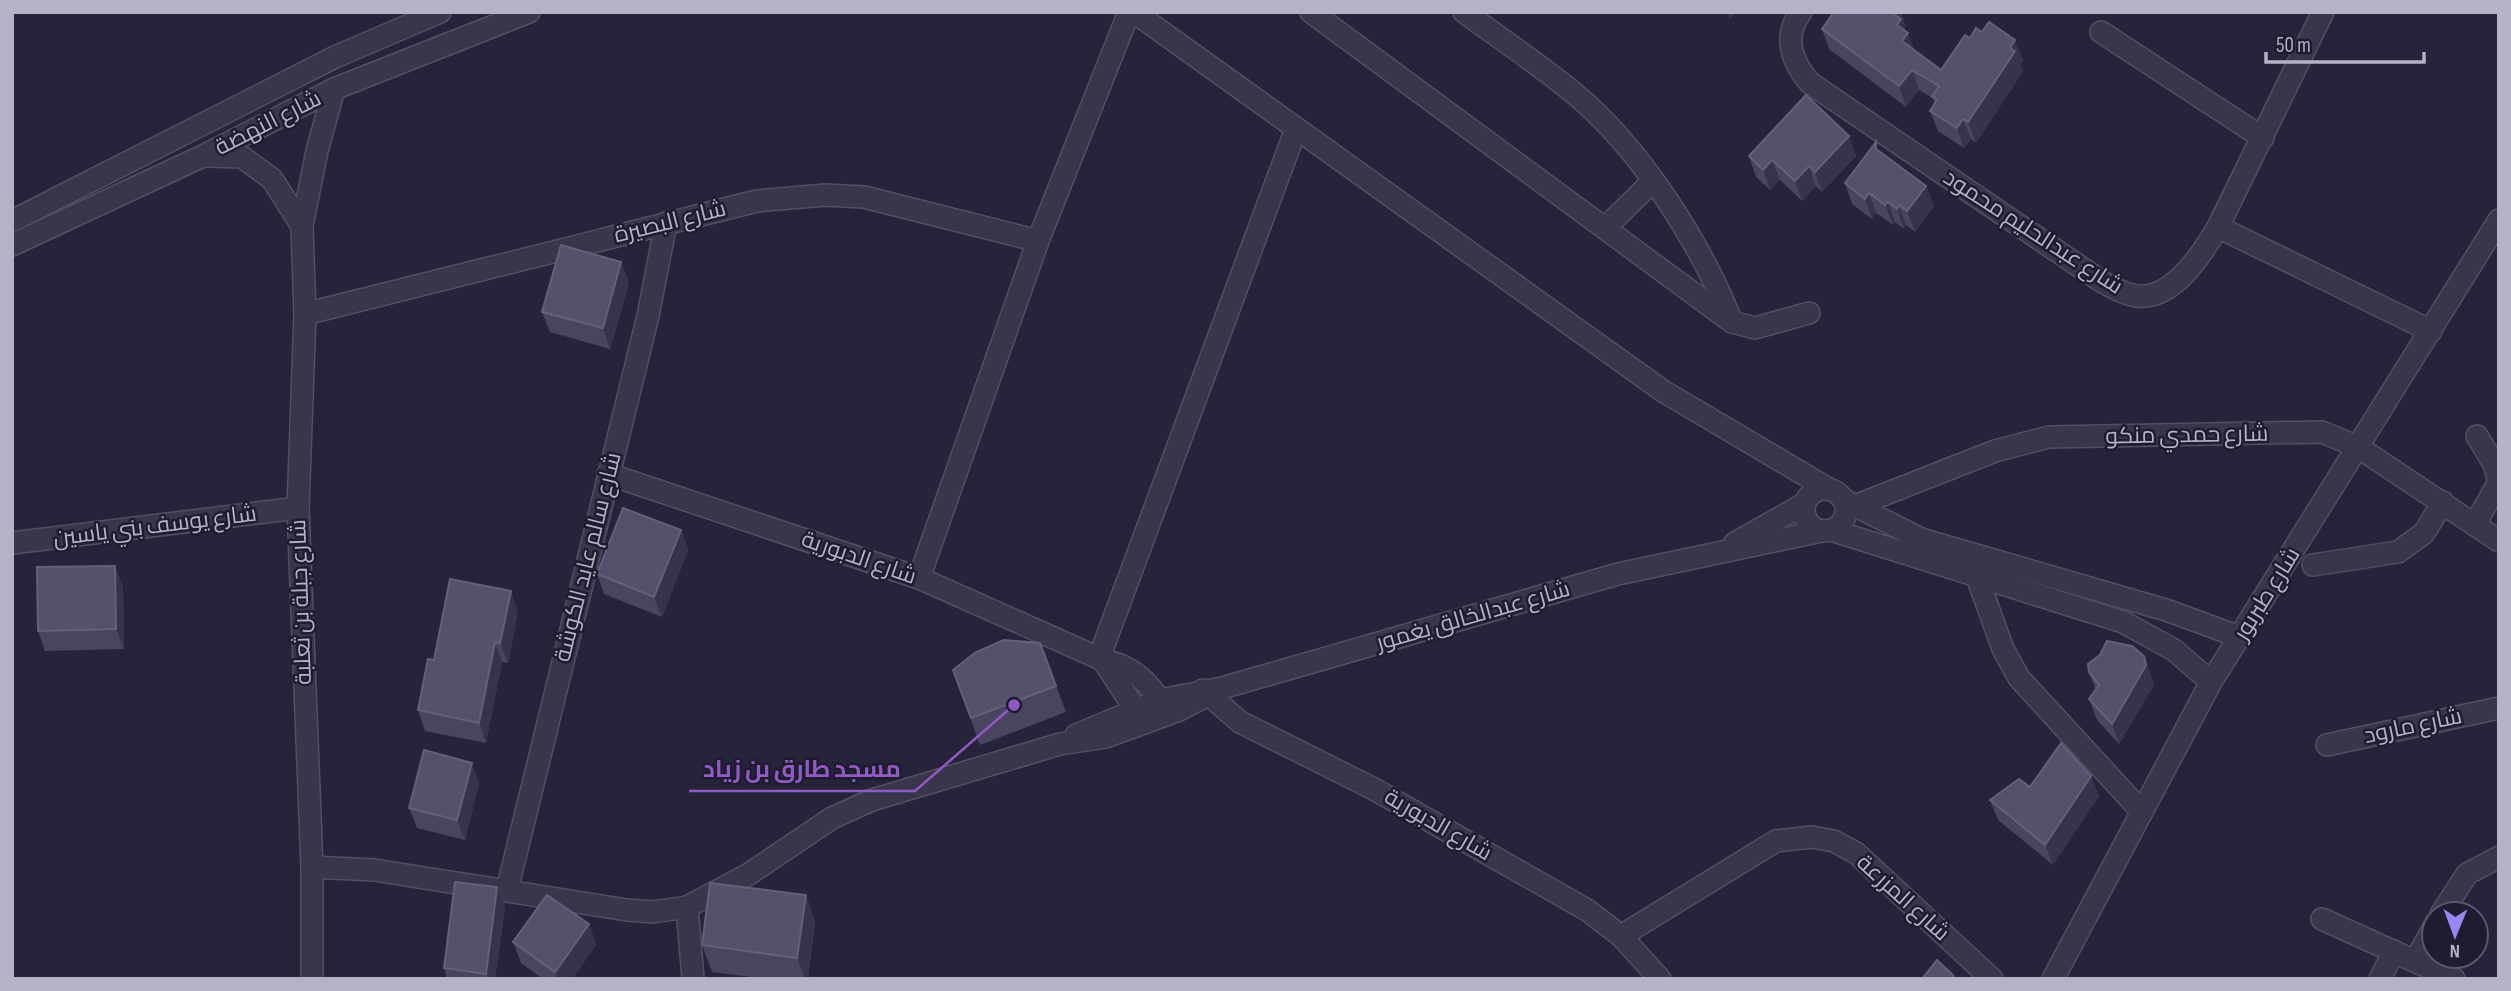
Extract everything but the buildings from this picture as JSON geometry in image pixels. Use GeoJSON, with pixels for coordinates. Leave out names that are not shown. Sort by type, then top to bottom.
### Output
{"type":"FeatureCollection","features":[{"type":"Feature","properties":{"kind":"street","name":"شارع النهضة"},"geometry":{"type":"LineString","coordinates":[[12,222],[323,62],[440,12]]}},
{"type":"Feature","properties":{"kind":"street","name":"شارع النهضة"},"geometry":{"type":"LineString","coordinates":[[12,245],[203,156],[334,89],[484,20],[528,12]]}},
{"type":"Feature","properties":{"kind":"street"},"geometry":{"type":"LineString","coordinates":[[919,578],[1038,241],[1132,12],[1663,391],[1842,498],[1922,539],[2166,610],[2240,637]]}},
{"type":"Feature","properties":{"kind":"street"},"geometry":{"type":"LineString","coordinates":[[1311,12],[1732,322],[1755,328],[1809,313]]}},
{"type":"Feature","properties":{"kind":"street"},"geometry":{"type":"LineString","coordinates":[[1464,12],[1576,95],[1621,141],[1698,248],[1732,322]]}},
{"type":"Feature","properties":{"kind":"street","name":"شارع عبدالحليم محمود"},"geometry":{"type":"LineString","coordinates":[[1801,12],[1790,34],[1791,50],[1810,83],[2122,292],[2138,296],[2163,289],[2197,261],[2218,227],[2323,12]]}},
{"type":"Feature","properties":{"kind":"street"},"geometry":{"type":"LineString","coordinates":[[2101,32],[2263,138]]}},
{"type":"Feature","properties":{"kind":"street","name":"شارع جبلة بن ثعلبة"},"geometry":{"type":"LineString","coordinates":[[312,979],[312,867],[299,508],[305,314],[302,226],[317,151],[334,89]]}},
{"type":"Feature","properties":{"kind":"street"},"geometry":{"type":"LineString","coordinates":[[1140,716],[1101,659],[1296,130]]}},
{"type":"Feature","properties":{"kind":"street"},"geometry":{"type":"LineString","coordinates":[[203,156],[242,157],[272,179],[302,226]]}},
{"type":"Feature","properties":{"kind":"street"},"geometry":{"type":"LineString","coordinates":[[1605,228],[1652,182]]}},
{"type":"Feature","properties":{"kind":"street","name":"شارع البصيرة"},"geometry":{"type":"LineString","coordinates":[[305,314],[757,201],[825,195],[864,197],[1038,241]]}},
{"type":"Feature","properties":{"kind":"street","name":"شارع طبربور"},"geometry":{"type":"LineString","coordinates":[[2053,979],[2211,682],[2499,220]]}},
{"type":"Feature","properties":{"kind":"street","name":"شارع سالم عايد الكوشة"},"geometry":{"type":"LineString","coordinates":[[507,890],[648,316],[666,223]]}},
{"type":"Feature","properties":{"kind":"street"},"geometry":{"type":"LineString","coordinates":[[2218,227],[2431,331]]}},
{"type":"Feature","properties":{"kind":"street","name":"شارع حمدي منكو"},"geometry":{"type":"LineString","coordinates":[[1842,498],[2004,448],[2049,437],[2322,432],[2358,447],[2499,541]]}},
{"type":"Feature","properties":{"kind":"street"},"geometry":{"type":"LineString","coordinates":[[2475,524],[2499,482],[2494,464],[2477,436]]}},
{"type":"Feature","properties":{"kind":"street"},"geometry":{"type":"LineString","coordinates":[[1762,452],[1805,502]]}},
{"type":"Feature","properties":{"kind":"street","name":"شارع الدبورية"},"geometry":{"type":"LineString","coordinates":[[608,474],[919,578],[1101,659],[1117,662],[1140,675],[1164,707]]}},
{"type":"Feature","properties":{"kind":"street"},"geometry":{"type":"LineString","coordinates":[[1842,498],[1812,492],[1805,502],[1805,518],[1815,528],[1976,574],[2143,631],[2174,650],[2211,682]]}},
{"type":"Feature","properties":{"kind":"street"},"geometry":{"type":"LineString","coordinates":[[1826,531],[1845,518],[1842,498]]}},
{"type":"Feature","properties":{"kind":"street","name":"شارع عبدالخالق يغمور"},"geometry":{"type":"LineString","coordinates":[[1724,550],[1805,502]]}},
{"type":"Feature","properties":{"kind":"street"},"geometry":{"type":"LineString","coordinates":[[2313,565],[2398,552],[2424,533],[2443,502]]}},
{"type":"Feature","properties":{"kind":"street","name":"شارع يوسف بني ياسين"},"geometry":{"type":"LineString","coordinates":[[12,543],[299,508]]}},
{"type":"Feature","properties":{"kind":"street","name":"شارع عبدالخالق يغمور"},"geometry":{"type":"LineString","coordinates":[[312,867],[374,870],[627,910],[653,912],[687,907],[749,874],[832,817],[872,800],[1060,744],[1105,737],[1140,716],[1211,692],[1618,574],[1826,531]]}},
{"type":"Feature","properties":{"kind":"street"},"geometry":{"type":"LineString","coordinates":[[1976,574],[2003,649],[2019,678],[2142,812]]}},
{"type":"Feature","properties":{"kind":"street","name":"شارع الدبورية"},"geometry":{"type":"LineString","coordinates":[[1211,692],[1240,722],[1372,788],[1587,910],[1621,936],[1660,979]]}},
{"type":"Feature","properties":{"kind":"street","name":"شارع مارود"},"geometry":{"type":"LineString","coordinates":[[2327,745],[2499,708]]}},
{"type":"Feature","properties":{"kind":"street","name":"شارع المزرعة"},"geometry":{"type":"LineString","coordinates":[[1621,936],[1776,841],[1812,837],[1834,841],[1856,853],[1992,979]]}},
{"type":"Feature","properties":{"kind":"street"},"geometry":{"type":"LineString","coordinates":[[2450,900],[2467,874],[2499,857]]}},
{"type":"Feature","properties":{"kind":"street"},"geometry":{"type":"LineString","coordinates":[[687,907],[693,979]]}},
{"type":"Feature","properties":{"kind":"street"},"geometry":{"type":"LineString","coordinates":[[2322,919],[2454,979]]}},
{"type":"Feature","properties":{"kind":"street"},"geometry":{"type":"LineString","coordinates":[[2380,979],[2393,951]]}},
{"type":"Feature","properties":{"kind":"street"},"geometry":{"type":"LineString","coordinates":[[2415,961],[2420,952]]}},
{"type":"Feature","properties":{"kind":"place","name":"مسجد طارق بن زياد"},"geometry":{"type":"Point","coordinates":[1014,705]}}]}
